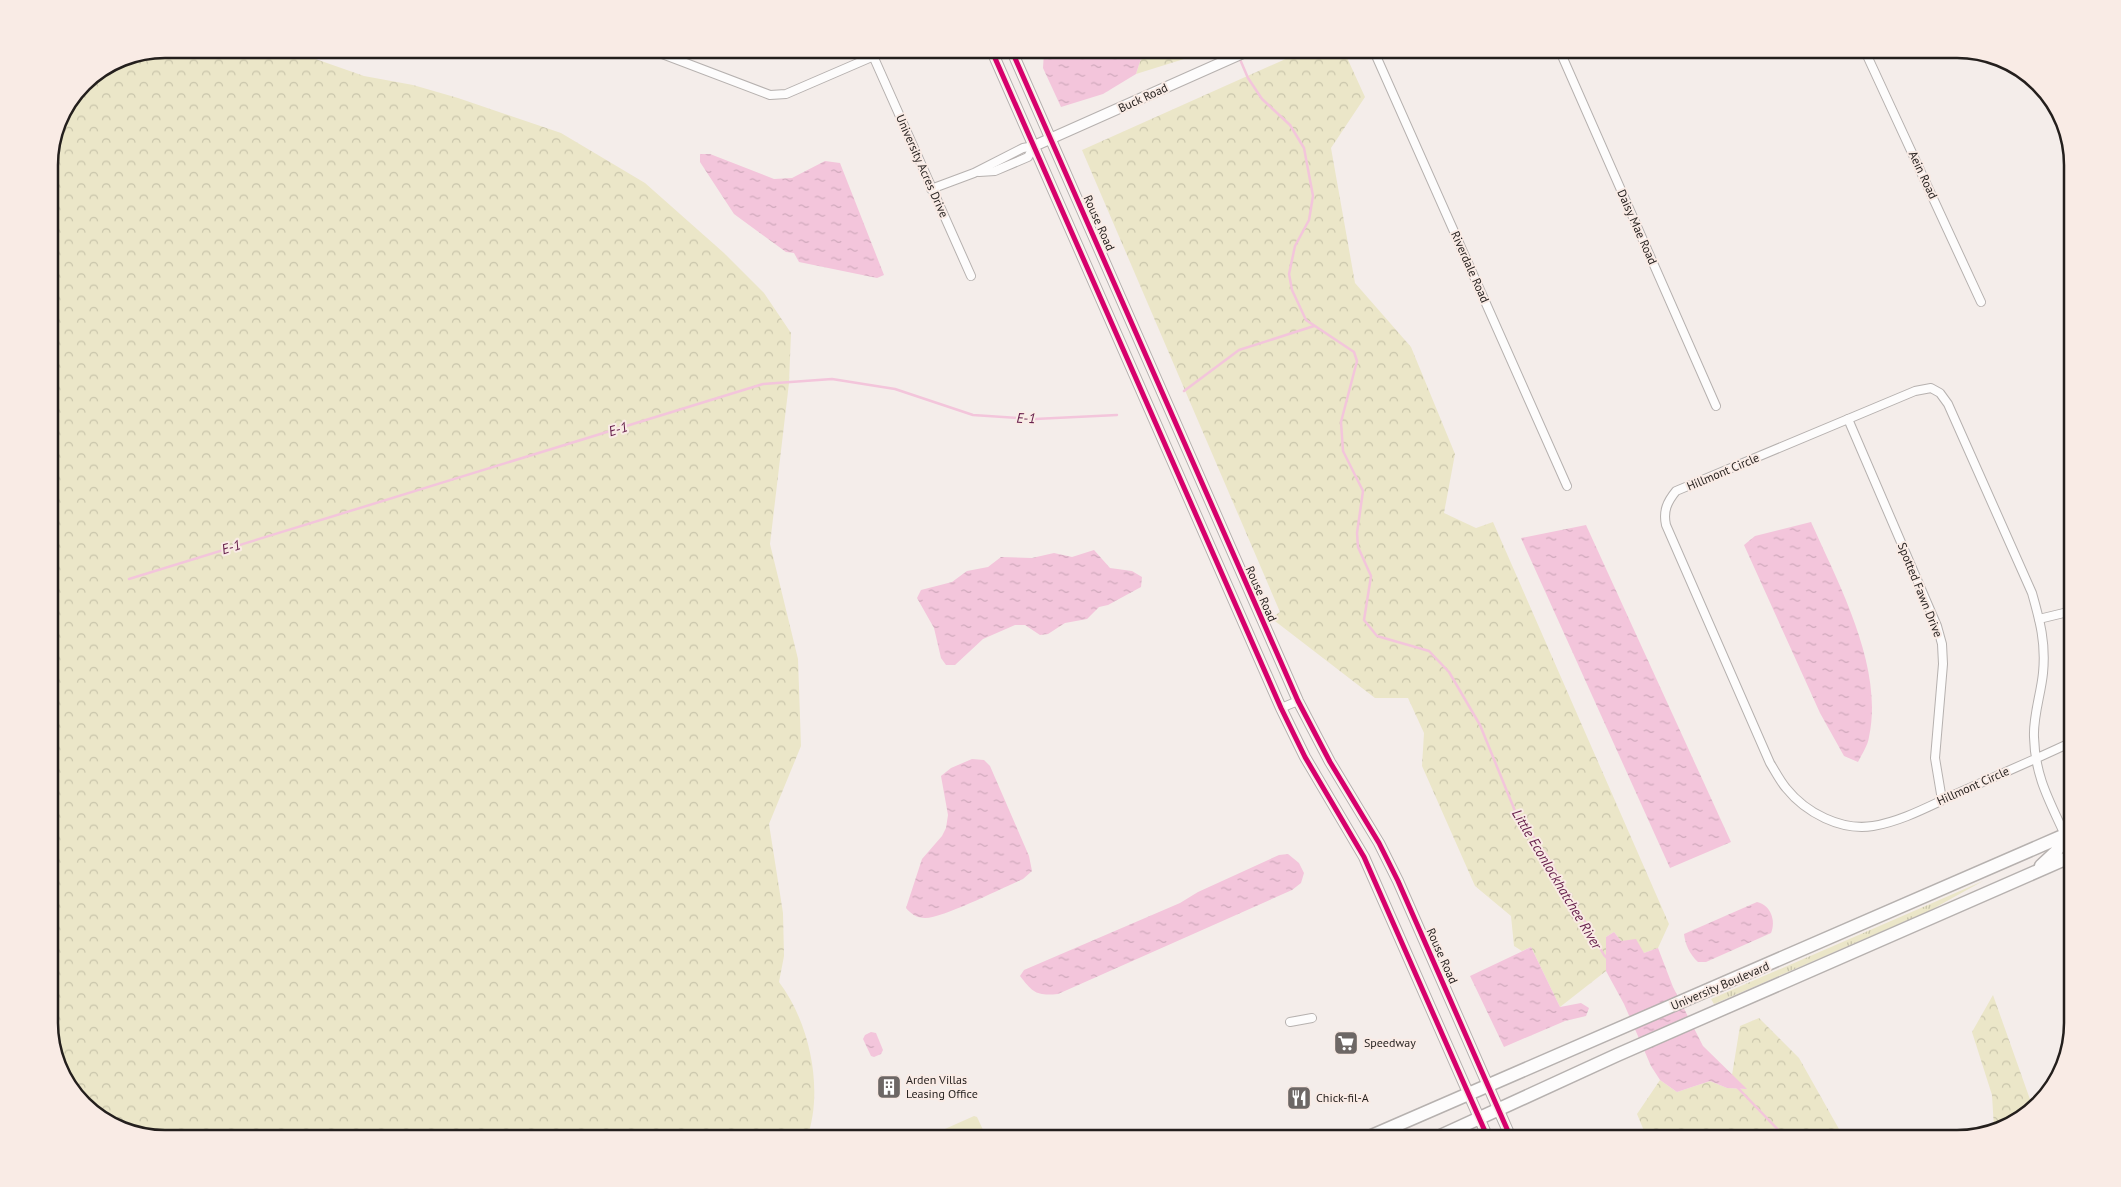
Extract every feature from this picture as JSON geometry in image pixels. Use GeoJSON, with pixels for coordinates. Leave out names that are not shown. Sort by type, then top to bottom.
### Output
{"type":"FeatureCollection","features":[{"type":"Feature","properties":{"kind":"main road","name":"University Boulevard"},"geometry":{"type":"LineString","coordinates":[[1386,1130],[1489,1087],[2064,835]]}},
{"type":"Feature","properties":{"kind":"main road"},"geometry":{"type":"LineString","coordinates":[[2032,874],[2056,852],[2064,841]]}},
{"type":"Feature","properties":{"kind":"main road","name":"University Boulevard"},"geometry":{"type":"LineString","coordinates":[[1455,1130],[1617,1055],[2064,860]]}},
{"type":"Feature","properties":{"kind":"street","name":"Buck Road"},"geometry":{"type":"LineString","coordinates":[[931,189],[994,167],[1023,148],[1051,139],[1232,57]]}},
{"type":"Feature","properties":{"kind":"street","name":"Riverdale Road"},"geometry":{"type":"LineString","coordinates":[[1377,57],[1567,486]]}},
{"type":"Feature","properties":{"kind":"street","name":"Daisy Mae Road"},"geometry":{"type":"LineString","coordinates":[[1563,57],[1716,406]]}},
{"type":"Feature","properties":{"kind":"street","name":"Aein Road"},"geometry":{"type":"LineString","coordinates":[[1868,57],[1981,302]]}},
{"type":"Feature","properties":{"kind":"street","name":"University Acres Drive"},"geometry":{"type":"LineString","coordinates":[[672,58],[770,95],[786,94],[862,58]]}},
{"type":"Feature","properties":{"kind":"street","name":"University Acres Drive"},"geometry":{"type":"LineString","coordinates":[[874,58],[971,276]]}},
{"type":"Feature","properties":{"kind":"street"},"geometry":{"type":"LineString","coordinates":[[995,58],[1281,708],[1305,757],[1364,857],[1485,1130]]}},
{"type":"Feature","properties":{"kind":"street","name":"Rouse Road"},"geometry":{"type":"LineString","coordinates":[[1015,58],[1298,701],[1330,762],[1379,842],[1507,1130]]}},
{"type":"Feature","properties":{"kind":"street","name":"Hillmont Circle"},"geometry":{"type":"LineString","coordinates":[[2036,759],[1898,820],[1872,826],[1847,825],[1823,818],[1805,806],[1787,789],[1770,763],[1666,525],[1664,514],[1668,501],[1676,491],[1915,391],[1931,388],[1940,393],[1948,404],[2032,593],[2040,619],[2044,637],[2043,672],[2034,735],[2036,759],[2040,779],[2064,823]]}},
{"type":"Feature","properties":{"kind":"street","name":"Spotted Fawn Drive"},"geometry":{"type":"LineString","coordinates":[[1848,419],[1942,644],[1944,664],[1935,758],[1942,800]]}},
{"type":"Feature","properties":{"kind":"street"},"geometry":{"type":"LineString","coordinates":[[2040,619],[2064,613]]}},
{"type":"Feature","properties":{"kind":"street"},"geometry":{"type":"LineString","coordinates":[[1281,708],[1298,701]]}},
{"type":"Feature","properties":{"kind":"street"},"geometry":{"type":"LineString","coordinates":[[2036,759],[2064,746]]}},
{"type":"Feature","properties":{"kind":"street"},"geometry":{"type":"LineString","coordinates":[[1290,1022],[1312,1018]]}},
{"type":"Feature","properties":{"kind":"green space"},"geometry":{"type":"Polygon","coordinates":[[[1141,57],[1188,57],[1184,59],[1136,74],[1141,57]]]}},
{"type":"Feature","properties":{"kind":"green space"},"geometry":{"type":"Polygon","coordinates":[[[1289,57],[1347,57],[1365,97],[1331,148],[1355,283],[1411,347],[1455,454],[1444,513],[1476,528],[1493,522],[1669,924],[1658,948],[1644,953],[1621,941],[1614,932],[1606,937],[1606,971],[1560,1007],[1531,947],[1522,951],[1514,946],[1511,916],[1475,886],[1422,766],[1424,733],[1408,698],[1375,698],[1271,618],[1280,612],[1082,150],[1289,57]]]}},
{"type":"Feature","properties":{"kind":"green space"},"geometry":{"type":"Polygon","coordinates":[[[158,58],[312,58],[364,76],[413,85],[458,98],[561,133],[645,183],[724,253],[764,293],[791,333],[789,383],[770,544],[798,659],[801,746],[769,824],[783,913],[784,956],[779,982],[799,1017],[811,1057],[814,1078],[812,1119],[809,1130],[165,1130],[137,1126],[111,1115],[99,1107],[80,1088],[66,1063],[58,1036],[58,151],[61,137],[72,111],[89,89],[105,76],[137,61],[158,58]]]}},
{"type":"Feature","properties":{"kind":"green space"},"geometry":{"type":"Polygon","coordinates":[[[1983,881],[1929,911],[1714,1004],[1711,999],[1983,881]]]}},
{"type":"Feature","properties":{"kind":"green space"},"geometry":{"type":"Polygon","coordinates":[[[1993,995],[2030,1100],[2010,1115],[1994,1122],[1992,1095],[1972,1032],[1993,995]]]}},
{"type":"Feature","properties":{"kind":"green space"},"geometry":{"type":"Polygon","coordinates":[[[1759,1018],[1799,1058],[1840,1130],[1644,1130],[1637,1114],[1660,1080],[1677,1092],[1710,1081],[1727,1088],[1746,1089],[1732,1075],[1740,1026],[1759,1018]]]}},
{"type":"Feature","properties":{"kind":"green space"},"geometry":{"type":"Polygon","coordinates":[[[974,1116],[977,1117],[983,1130],[943,1130],[974,1116]]]}},
{"type":"Feature","properties":{"kind":"water"},"geometry":{"type":"Polygon","coordinates":[[[1141,57],[1136,74],[1103,94],[1061,107],[1043,68],[1044,58],[1141,57]]]}},
{"type":"Feature","properties":{"kind":"water"},"geometry":{"type":"Polygon","coordinates":[[[700,154],[710,154],[774,179],[792,178],[825,161],[840,163],[884,275],[877,278],[799,262],[794,253],[786,252],[734,214],[700,162],[700,154]]]}},
{"type":"Feature","properties":{"kind":"water"},"geometry":{"type":"Polygon","coordinates":[[[1811,522],[1846,599],[1865,655],[1872,710],[1869,737],[1858,762],[1844,756],[1820,713],[1744,545],[1755,536],[1811,522]]]}},
{"type":"Feature","properties":{"kind":"water"},"geometry":{"type":"Polygon","coordinates":[[[1586,525],[1731,842],[1670,868],[1521,538],[1586,525]]]}},
{"type":"Feature","properties":{"kind":"water"},"geometry":{"type":"Polygon","coordinates":[[[1094,550],[1110,568],[1132,571],[1142,577],[1141,587],[1108,605],[1099,607],[1087,619],[1065,623],[1048,634],[1040,635],[1025,625],[1015,625],[983,639],[955,665],[946,665],[941,658],[934,628],[917,598],[921,590],[952,582],[967,571],[988,567],[1001,557],[1032,558],[1054,553],[1072,557],[1094,550]]]}},
{"type":"Feature","properties":{"kind":"water"},"geometry":{"type":"Polygon","coordinates":[[[972,759],[984,760],[990,766],[1029,856],[1032,871],[1023,879],[959,908],[925,918],[917,916],[906,908],[922,859],[942,836],[946,828],[948,815],[941,776],[951,768],[972,759]]]}},
{"type":"Feature","properties":{"kind":"water"},"geometry":{"type":"Polygon","coordinates":[[[1288,854],[1299,863],[1304,873],[1301,883],[1292,890],[1058,994],[1040,994],[1032,990],[1020,976],[1024,970],[1180,903],[1198,892],[1279,855],[1288,854]]]}},
{"type":"Feature","properties":{"kind":"water"},"geometry":{"type":"Polygon","coordinates":[[[1757,902],[1766,906],[1771,914],[1773,924],[1771,933],[1706,962],[1698,962],[1695,959],[1688,949],[1684,934],[1757,902]]]}},
{"type":"Feature","properties":{"kind":"water"},"geometry":{"type":"Polygon","coordinates":[[[1614,932],[1621,941],[1636,939],[1644,953],[1658,948],[1673,987],[1703,1046],[1747,1089],[1727,1088],[1710,1081],[1677,1092],[1660,1080],[1651,1066],[1624,1004],[1606,971],[1606,937],[1614,932]]]}},
{"type":"Feature","properties":{"kind":"water"},"geometry":{"type":"Polygon","coordinates":[[[1531,947],[1560,1007],[1581,1003],[1589,1008],[1586,1016],[1565,1021],[1504,1047],[1470,976],[1531,947]]]}},
{"type":"Feature","properties":{"kind":"water"},"geometry":{"type":"Polygon","coordinates":[[[871,1032],[876,1033],[883,1050],[881,1054],[874,1057],[871,1056],[863,1039],[865,1035],[871,1032]]]}},
{"type":"Feature","properties":{"kind":"waterway","name":"Little Econlockhatchee River"},"geometry":{"type":"LineString","coordinates":[[1239,57],[1248,78],[1262,99],[1290,125],[1304,148],[1313,196],[1309,220],[1295,246],[1289,274],[1292,290],[1306,320],[1354,352],[1357,361],[1341,422],[1343,451],[1363,491],[1357,533],[1358,547],[1371,576],[1364,620],[1377,636],[1429,651],[1449,672],[1480,725],[1515,811],[1547,856],[1604,955],[1609,960]]}},
{"type":"Feature","properties":{"kind":"waterway","name":"E-1"},"geometry":{"type":"LineString","coordinates":[[1184,391],[1239,350],[1314,326]]}},
{"type":"Feature","properties":{"kind":"waterway","name":"E-1"},"geometry":{"type":"LineString","coordinates":[[129,579],[763,384],[832,379],[895,389],[973,415],[1035,419],[1117,415]]}},
{"type":"Feature","properties":{"kind":"waterway","name":"Little Econlockhatchee River"},"geometry":{"type":"LineString","coordinates":[[1737,1087],[1778,1130]]}},
{"type":"Feature","properties":{"kind":"cycle path"},"geometry":{"type":"LineString","coordinates":[[995,58],[1281,708],[1305,757],[1364,857],[1484,1130]]}},
{"type":"Feature","properties":{"kind":"cycle path"},"geometry":{"type":"LineString","coordinates":[[1015,58],[1298,701],[1330,762],[1379,843],[1398,881],[1507,1130]]}},
{"type":"Feature","properties":{"kind":"place","name":"Speedway"},"geometry":{"type":"Point","coordinates":[1346,1043]}},
{"type":"Feature","properties":{"kind":"place","name":"Arden Villas Leasing Office"},"geometry":{"type":"Point","coordinates":[889,1087]}},
{"type":"Feature","properties":{"kind":"place","name":"Chick-fil-A"},"geometry":{"type":"Point","coordinates":[1299,1098]}}]}
